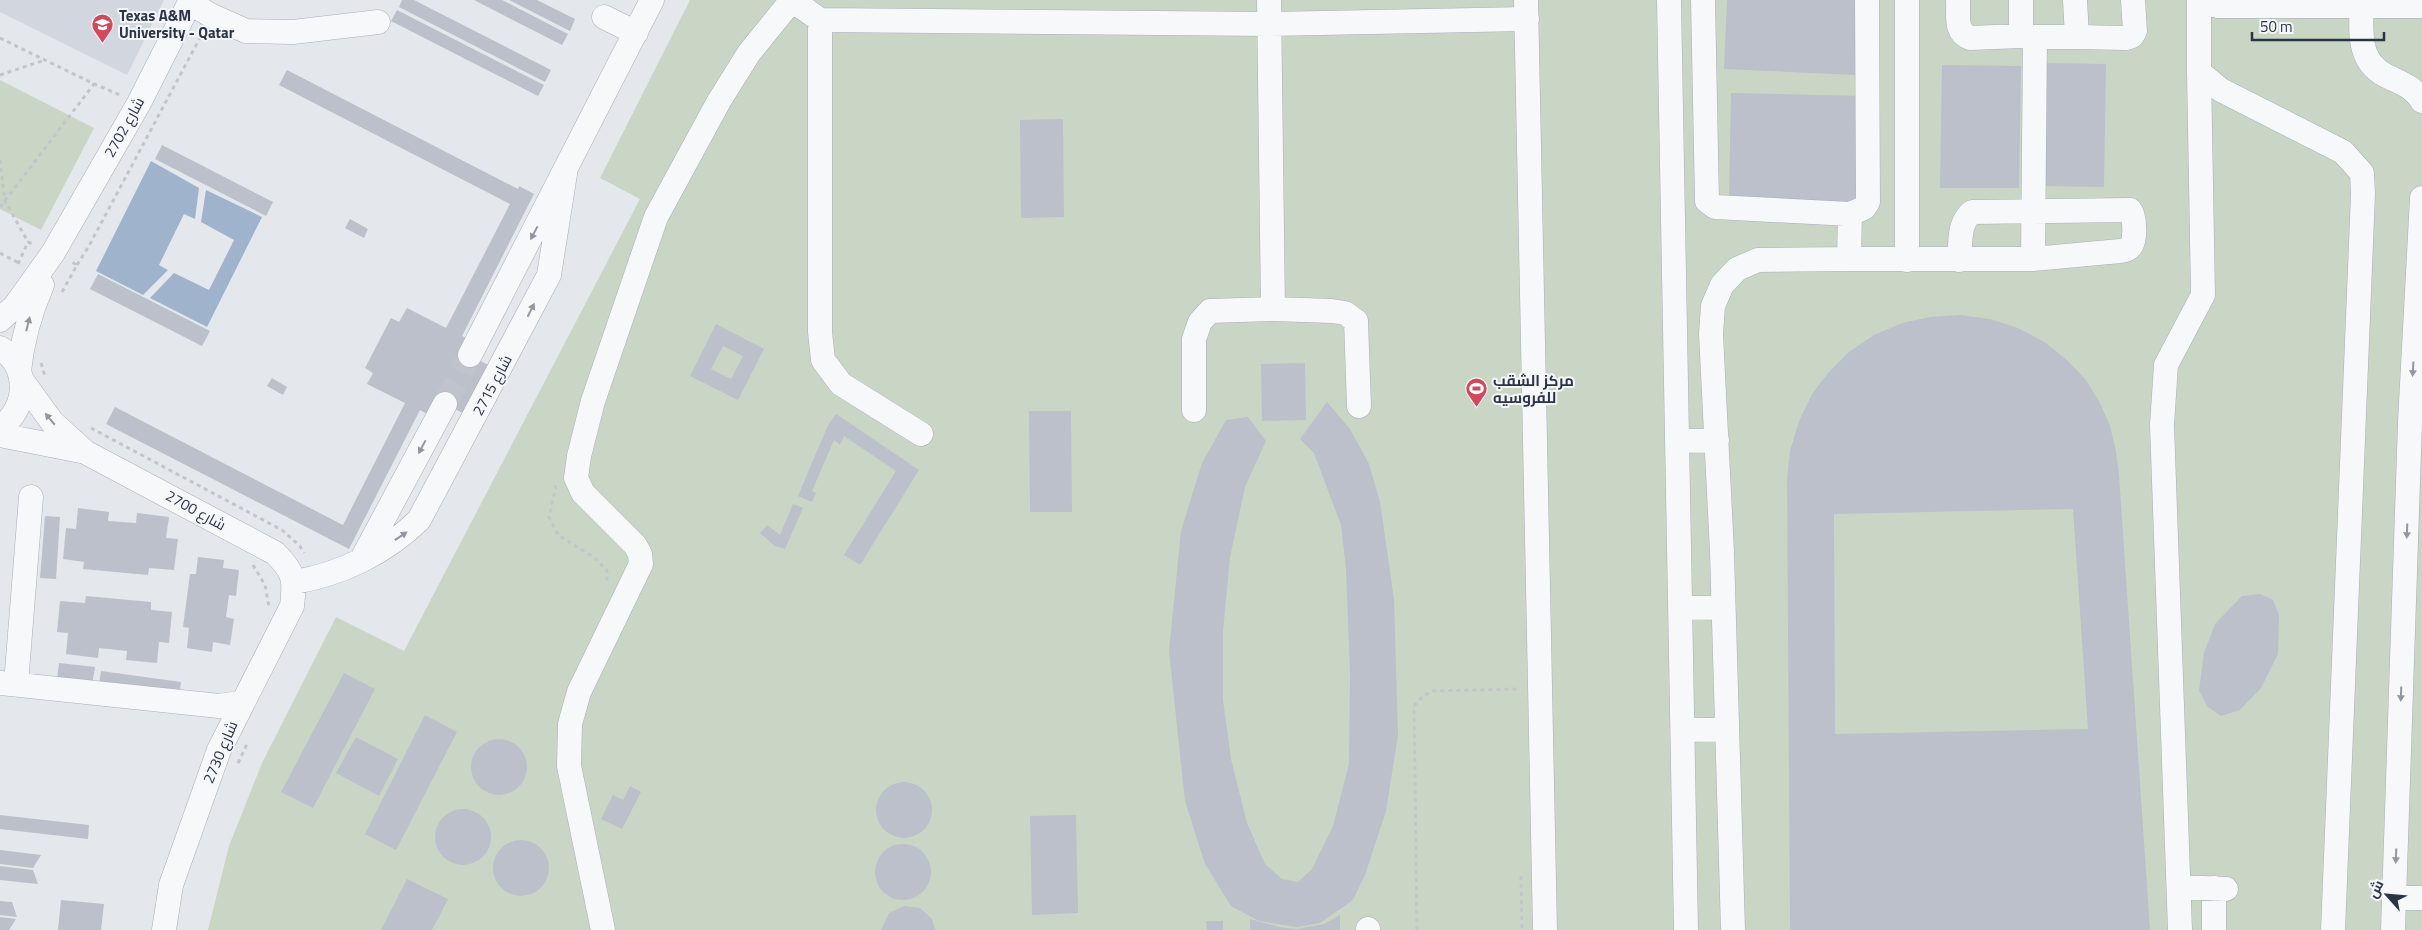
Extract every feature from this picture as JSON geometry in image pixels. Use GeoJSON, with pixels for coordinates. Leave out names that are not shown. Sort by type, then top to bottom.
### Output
{"type":"FeatureCollection","features":[{"type":"Feature","properties":{"kind":"street","name":"شارع 2715"},"geometry":{"type":"LineString","coordinates":[[508,353],[474,347],[652,0]]}},
{"type":"Feature","properties":{"kind":"street"},"geometry":{"type":"LineString","coordinates":[[603,930],[568,766],[570,724],[579,692],[640,564],[640,554],[635,545],[583,494],[576,478],[579,456],[593,401],[656,216],[719,101],[749,53],[792,0],[820,20],[1269,24],[1526,9],[1545,930]]}},
{"type":"Feature","properties":{"kind":"street"},"geometry":{"type":"LineString","coordinates":[[1269,0],[1273,309]]}},
{"type":"Feature","properties":{"kind":"street"},"geometry":{"type":"LineString","coordinates":[[1668,0],[1686,930]]}},
{"type":"Feature","properties":{"kind":"street"},"geometry":{"type":"LineString","coordinates":[[1703,0],[1707,201],[1715,207],[1850,214],[1864,208],[1868,202],[1867,0]]}},
{"type":"Feature","properties":{"kind":"street"},"geometry":{"type":"LineString","coordinates":[[1907,0],[1907,260]]}},
{"type":"Feature","properties":{"kind":"street"},"geometry":{"type":"LineString","coordinates":[[1958,0],[1959,30],[1963,35],[1970,38],[2126,38],[2132,36],[2135,31],[2134,0]]}},
{"type":"Feature","properties":{"kind":"street"},"geometry":{"type":"LineString","coordinates":[[2022,0],[2028,37],[2033,260]]}},
{"type":"Feature","properties":{"kind":"street"},"geometry":{"type":"LineString","coordinates":[[2075,0],[2077,37]]}},
{"type":"Feature","properties":{"kind":"street"},"geometry":{"type":"LineString","coordinates":[[2180,930],[2162,425],[2166,365],[2203,295],[2199,0],[2218,6],[2362,3],[2422,6]]}},
{"type":"Feature","properties":{"kind":"street"},"geometry":{"type":"LineString","coordinates":[[191,1],[212,16],[246,30],[293,32],[378,22]]}},
{"type":"Feature","properties":{"kind":"street","name":"شارع 2702"},"geometry":{"type":"LineString","coordinates":[[0,320],[15,306],[53,253],[149,108],[191,1]]}},
{"type":"Feature","properties":{"kind":"street"},"geometry":{"type":"LineString","coordinates":[[2362,3],[2360,42],[2363,51],[2373,66],[2391,78],[2409,86],[2422,101]]}},
{"type":"Feature","properties":{"kind":"street"},"geometry":{"type":"LineString","coordinates":[[604,17],[636,33]]}},
{"type":"Feature","properties":{"kind":"street"},"geometry":{"type":"LineString","coordinates":[[820,20],[820,332],[823,360],[841,384],[921,434]]}},
{"type":"Feature","properties":{"kind":"street"},"geometry":{"type":"LineString","coordinates":[[2199,72],[2220,90],[2343,152],[2362,173],[2333,930]]}},
{"type":"Feature","properties":{"kind":"street"},"geometry":{"type":"LineString","coordinates":[[2391,78],[2422,81]]}},
{"type":"Feature","properties":{"kind":"street","name":"شارع 2715"},"geometry":{"type":"LineString","coordinates":[[305,580],[360,563],[409,530],[419,520],[549,274],[564,174]]}},
{"type":"Feature","properties":{"kind":"street"},"geometry":{"type":"LineString","coordinates":[[2393,930],[2412,660],[2422,198]]}},
{"type":"Feature","properties":{"kind":"street"},"geometry":{"type":"LineString","coordinates":[[1733,930],[1717,440],[1711,334],[1713,306],[1722,285],[1738,269],[1758,260],[1959,260],[2033,260],[2120,251],[2129,249],[2133,244],[2133,214],[2130,210],[1972,212],[1962,225],[1959,260]]}},
{"type":"Feature","properties":{"kind":"street"},"geometry":{"type":"LineString","coordinates":[[1849,260],[1850,214]]}},
{"type":"Feature","properties":{"kind":"street","name":"شارع 2702"},"geometry":{"type":"LineString","coordinates":[[0,428],[12,418],[22,393],[20,376],[21,352],[31,310],[53,253]]}},
{"type":"Feature","properties":{"kind":"street"},"geometry":{"type":"LineString","coordinates":[[1194,410],[1194,339],[1200,322],[1210,311],[1273,309],[1345,312],[1356,321],[1359,406]]}},
{"type":"Feature","properties":{"kind":"street","name":"شارع 2700"},"geometry":{"type":"LineString","coordinates":[[0,348],[14,360],[20,376],[52,422],[85,452],[275,553],[305,580]]}},
{"type":"Feature","properties":{"kind":"street"},"geometry":{"type":"LineString","coordinates":[[360,563],[441,411],[466,433]]}},
{"type":"Feature","properties":{"kind":"street","name":"شارع 2700"},"geometry":{"type":"LineString","coordinates":[[0,435],[85,452]]}},
{"type":"Feature","properties":{"kind":"street"},"geometry":{"type":"LineString","coordinates":[[1677,440],[1717,440]]}},
{"type":"Feature","properties":{"kind":"street"},"geometry":{"type":"LineString","coordinates":[[31,498],[8,684],[219,706],[240,704]]}},
{"type":"Feature","properties":{"kind":"street","name":"شارع 2730"},"geometry":{"type":"LineString","coordinates":[[164,930],[171,886],[218,750],[305,580]]}},
{"type":"Feature","properties":{"kind":"street"},"geometry":{"type":"LineString","coordinates":[[1680,607],[1723,608]]}},
{"type":"Feature","properties":{"kind":"street"},"geometry":{"type":"LineString","coordinates":[[1683,730],[1727,729]]}},
{"type":"Feature","properties":{"kind":"street"},"geometry":{"type":"LineString","coordinates":[[2179,887],[2220,889],[2214,930]]}},
{"type":"Feature","properties":{"kind":"street"},"geometry":{"type":"LineString","coordinates":[[2394,898],[2422,898]]}},
{"type":"Feature","properties":{"kind":"path"},"geometry":{"type":"LineString","coordinates":[[59,298],[90,244],[149,108],[212,16]]}},
{"type":"Feature","properties":{"kind":"path"},"geometry":{"type":"LineString","coordinates":[[0,38],[94,84],[149,108]]}},
{"type":"Feature","properties":{"kind":"path"},"geometry":{"type":"LineString","coordinates":[[0,74],[43,60]]}},
{"type":"Feature","properties":{"kind":"path"},"geometry":{"type":"LineString","coordinates":[[0,207],[94,84]]}},
{"type":"Feature","properties":{"kind":"path"},"geometry":{"type":"LineString","coordinates":[[0,160],[5,201],[28,242]]}},
{"type":"Feature","properties":{"kind":"path"},"geometry":{"type":"LineString","coordinates":[[0,253],[19,264]]}},
{"type":"Feature","properties":{"kind":"path"},"geometry":{"type":"LineString","coordinates":[[53,253],[77,265]]}},
{"type":"Feature","properties":{"kind":"path"},"geometry":{"type":"LineString","coordinates":[[41,354],[40,363],[47,380]]}},
{"type":"Feature","properties":{"kind":"path"},"geometry":{"type":"LineString","coordinates":[[89,426],[282,530],[300,546],[305,580]]}},
{"type":"Feature","properties":{"kind":"path"},"geometry":{"type":"LineString","coordinates":[[557,480],[549,517],[558,535],[595,558],[607,571],[608,584],[603,593]]}},
{"type":"Feature","properties":{"kind":"path"},"geometry":{"type":"LineString","coordinates":[[246,559],[265,585],[269,612]]}},
{"type":"Feature","properties":{"kind":"path"},"geometry":{"type":"LineString","coordinates":[[1417,930],[1414,706],[1432,690],[1519,689]]}},
{"type":"Feature","properties":{"kind":"path"},"geometry":{"type":"LineString","coordinates":[[235,769],[251,736]]}},
{"type":"Feature","properties":{"kind":"shaded area","name":"Texas A&M University - Qatar"},"geometry":{"type":"Polygon","coordinates":[[[0,0],[164,0],[127,75],[0,12],[0,0]]]}},
{"type":"Feature","properties":{"kind":"green space","name":"مركز الشقب للفروسيه"},"geometry":{"type":"Polygon","coordinates":[[[690,0],[2422,0],[2422,930],[208,930],[229,846],[262,763],[336,617],[404,651],[640,199],[600,178],[690,0]]]}},
{"type":"Feature","properties":{"kind":"green space"},"geometry":{"type":"Polygon","coordinates":[[[0,80],[94,128],[41,230],[0,209],[0,80]]]}},
{"type":"Feature","properties":{"kind":"water"},"geometry":{"type":"Polygon","coordinates":[[[151,161],[199,188],[195,219],[184,214],[159,265],[168,270],[143,295],[96,271],[151,161]]]}},
{"type":"Feature","properties":{"kind":"water"},"geometry":{"type":"Polygon","coordinates":[[[206,190],[262,217],[207,327],[150,298],[174,273],[209,290],[234,240],[201,222],[206,190]]]}},
{"type":"Feature","properties":{"kind":"building"},"geometry":{"type":"Polygon","coordinates":[[[402,0],[414,0],[551,70],[545,82],[399,7],[402,0]]]}},
{"type":"Feature","properties":{"kind":"building"},"geometry":{"type":"Polygon","coordinates":[[[474,0],[502,0],[568,34],[562,45],[474,0]]]}},
{"type":"Feature","properties":{"kind":"building"},"geometry":{"type":"Polygon","coordinates":[[[509,0],[537,0],[575,19],[570,31],[509,0]]]}},
{"type":"Feature","properties":{"kind":"building"},"geometry":{"type":"Polygon","coordinates":[[[1727,0],[1859,0],[1856,75],[1724,69],[1727,0]]]}},
{"type":"Feature","properties":{"kind":"building"},"geometry":{"type":"Polygon","coordinates":[[[397,10],[544,85],[538,96],[391,21],[397,10]]]}},
{"type":"Feature","properties":{"kind":"building"},"geometry":{"type":"Polygon","coordinates":[[[2044,63],[2106,64],[2104,187],[2041,186],[2044,63]]]}},
{"type":"Feature","properties":{"kind":"building"},"geometry":{"type":"Polygon","coordinates":[[[1942,65],[2021,66],[2019,188],[1940,188],[1942,65]]]}},
{"type":"Feature","properties":{"kind":"building"},"geometry":{"type":"Polygon","coordinates":[[[287,70],[518,189],[519,186],[534,194],[462,336],[467,339],[461,351],[496,369],[471,417],[437,400],[429,415],[420,410],[349,549],[106,424],[115,407],[343,525],[405,403],[367,384],[373,373],[365,368],[391,318],[399,322],[407,308],[446,328],[510,204],[279,85],[287,70]]]}},
{"type":"Feature","properties":{"kind":"building"},"geometry":{"type":"Polygon","coordinates":[[[1731,93],[1862,96],[1860,203],[1729,201],[1731,93]]]}},
{"type":"Feature","properties":{"kind":"building"},"geometry":{"type":"Polygon","coordinates":[[[1063,119],[1064,217],[1021,218],[1020,120],[1063,119]]]}},
{"type":"Feature","properties":{"kind":"building"},"geometry":{"type":"Polygon","coordinates":[[[162,145],[273,202],[266,216],[155,159],[162,145]]]}},
{"type":"Feature","properties":{"kind":"building"},"geometry":{"type":"Polygon","coordinates":[[[350,219],[368,229],[364,238],[345,228],[350,219]]]}},
{"type":"Feature","properties":{"kind":"building"},"geometry":{"type":"Polygon","coordinates":[[[98,274],[210,331],[202,346],[90,289],[98,274]]]}},
{"type":"Feature","properties":{"kind":"building"},"geometry":{"type":"Polygon","coordinates":[[[1960,315],[1990,319],[2018,328],[2046,343],[2068,361],[2086,380],[2100,403],[2110,426],[2119,475],[2150,930],[1790,930],[1787,479],[1790,451],[1799,421],[1812,394],[1828,373],[1849,352],[1874,335],[1902,323],[1930,317],[1960,315]],[[2073,509],[1834,514],[1835,734],[2088,729],[2073,509]]]}},
{"type":"Feature","properties":{"kind":"building"},"geometry":{"type":"Polygon","coordinates":[[[716,324],[764,349],[738,400],[690,376],[716,324]],[[723,346],[711,369],[731,379],[743,356],[723,346]]]}},
{"type":"Feature","properties":{"kind":"building"},"geometry":{"type":"Polygon","coordinates":[[[1305,363],[1306,420],[1262,421],[1261,364],[1305,363]]]}},
{"type":"Feature","properties":{"kind":"building"},"geometry":{"type":"Polygon","coordinates":[[[272,378],[287,387],[283,395],[267,386],[272,378]]]}},
{"type":"Feature","properties":{"kind":"building"},"geometry":{"type":"Polygon","coordinates":[[[1327,402],[1350,429],[1369,464],[1380,502],[1394,599],[1398,735],[1386,811],[1365,875],[1353,900],[1320,923],[1297,927],[1259,921],[1231,906],[1205,864],[1185,801],[1169,651],[1181,531],[1202,463],[1226,420],[1248,417],[1266,441],[1245,487],[1230,557],[1223,631],[1223,700],[1231,759],[1247,823],[1265,864],[1282,879],[1298,882],[1312,869],[1333,826],[1349,764],[1350,672],[1346,569],[1341,525],[1314,453],[1300,439],[1327,402]]]}},
{"type":"Feature","properties":{"kind":"building"},"geometry":{"type":"Polygon","coordinates":[[[1029,411],[1071,411],[1072,512],[1030,512],[1029,411]]]}},
{"type":"Feature","properties":{"kind":"building"},"geometry":{"type":"Polygon","coordinates":[[[836,414],[919,470],[860,565],[844,555],[896,471],[844,436],[840,445],[834,440],[812,491],[816,493],[812,502],[798,496],[828,425],[836,414]]]}},
{"type":"Feature","properties":{"kind":"building"},"geometry":{"type":"Polygon","coordinates":[[[793,504],[803,508],[785,549],[775,546],[760,533],[767,525],[780,535],[793,504]]]}},
{"type":"Feature","properties":{"kind":"building"},"geometry":{"type":"Polygon","coordinates":[[[78,508],[109,512],[108,521],[136,523],[137,513],[169,517],[166,538],[178,539],[174,570],[149,568],[148,575],[83,569],[84,562],[63,559],[66,528],[76,529],[78,508]]]}},
{"type":"Feature","properties":{"kind":"building"},"geometry":{"type":"Polygon","coordinates":[[[45,516],[60,517],[56,579],[40,578],[45,516]]]}},
{"type":"Feature","properties":{"kind":"building"},"geometry":{"type":"Polygon","coordinates":[[[198,557],[224,560],[223,568],[239,570],[236,596],[229,595],[226,617],[234,619],[230,645],[213,642],[212,652],[187,648],[189,628],[183,627],[190,574],[196,574],[198,557]]]}},
{"type":"Feature","properties":{"kind":"building"},"geometry":{"type":"Polygon","coordinates":[[[2260,594],[2273,600],[2279,615],[2278,654],[2261,688],[2240,710],[2221,716],[2208,707],[2199,691],[2204,653],[2215,624],[2242,596],[2260,594]]]}},
{"type":"Feature","properties":{"kind":"building"},"geometry":{"type":"Polygon","coordinates":[[[86,596],[151,602],[151,610],[172,612],[169,643],[159,642],[157,663],[126,660],[127,651],[99,648],[98,658],[66,654],[68,633],[57,632],[60,601],[85,603],[86,596]]]}},
{"type":"Feature","properties":{"kind":"building"},"geometry":{"type":"Polygon","coordinates":[[[59,663],[95,667],[92,685],[57,681],[59,663]]]}},
{"type":"Feature","properties":{"kind":"building"},"geometry":{"type":"Polygon","coordinates":[[[101,671],[181,682],[179,695],[99,684],[101,671]]]}},
{"type":"Feature","properties":{"kind":"building"},"geometry":{"type":"Polygon","coordinates":[[[344,673],[375,689],[313,808],[281,792],[344,673]]]}},
{"type":"Feature","properties":{"kind":"building"},"geometry":{"type":"Polygon","coordinates":[[[425,715],[457,732],[396,850],[365,834],[425,715]]]}},
{"type":"Feature","properties":{"kind":"building"},"geometry":{"type":"Polygon","coordinates":[[[356,737],[398,759],[379,796],[336,773],[356,737]]]}},
{"type":"Feature","properties":{"kind":"building"},"geometry":{"type":"Polygon","coordinates":[[[499,739],[510,741],[519,747],[525,756],[527,767],[525,778],[519,787],[510,793],[499,795],[488,793],[479,787],[473,778],[471,767],[473,756],[479,747],[488,741],[499,739]]]}},
{"type":"Feature","properties":{"kind":"building"},"geometry":{"type":"Polygon","coordinates":[[[904,782],[915,784],[924,790],[930,799],[932,810],[930,821],[924,830],[915,836],[904,838],[893,836],[884,830],[878,821],[876,810],[878,799],[884,790],[893,784],[904,782]]]}},
{"type":"Feature","properties":{"kind":"building"},"geometry":{"type":"Polygon","coordinates":[[[630,786],[641,792],[622,829],[601,819],[613,795],[623,800],[630,786]]]}},
{"type":"Feature","properties":{"kind":"building"},"geometry":{"type":"Polygon","coordinates":[[[463,809],[474,811],[483,817],[489,826],[491,837],[489,848],[483,857],[474,863],[463,865],[452,863],[443,857],[437,848],[435,837],[437,826],[443,817],[452,811],[463,809]]]}},
{"type":"Feature","properties":{"kind":"building"},"geometry":{"type":"Polygon","coordinates":[[[0,815],[89,825],[88,839],[0,829],[0,815]]]}},
{"type":"Feature","properties":{"kind":"building"},"geometry":{"type":"Polygon","coordinates":[[[1076,815],[1078,913],[1032,915],[1030,816],[1076,815]]]}},
{"type":"Feature","properties":{"kind":"building"},"geometry":{"type":"Polygon","coordinates":[[[521,840],[532,842],[541,848],[547,857],[549,868],[547,879],[541,888],[532,894],[521,896],[510,894],[501,888],[495,879],[493,868],[495,857],[501,848],[510,842],[521,840]]]}},
{"type":"Feature","properties":{"kind":"building"},"geometry":{"type":"Polygon","coordinates":[[[903,844],[914,846],[923,852],[929,861],[931,872],[929,883],[923,892],[914,898],[903,900],[892,898],[883,892],[877,883],[875,872],[877,861],[883,852],[892,846],[903,844]]]}},
{"type":"Feature","properties":{"kind":"building"},"geometry":{"type":"Polygon","coordinates":[[[0,850],[41,855],[33,868],[0,864],[0,850]]]}},
{"type":"Feature","properties":{"kind":"building"},"geometry":{"type":"Polygon","coordinates":[[[0,866],[33,870],[38,884],[0,880],[0,866]]]}},
{"type":"Feature","properties":{"kind":"building"},"geometry":{"type":"Polygon","coordinates":[[[407,879],[448,899],[432,930],[381,930],[407,879]]]}},
{"type":"Feature","properties":{"kind":"building"},"geometry":{"type":"Polygon","coordinates":[[[61,900],[104,904],[101,930],[58,930],[61,900]]]}},
{"type":"Feature","properties":{"kind":"building"},"geometry":{"type":"Polygon","coordinates":[[[0,901],[12,902],[17,917],[0,915],[0,901]]]}},
{"type":"Feature","properties":{"kind":"building"},"geometry":{"type":"Polygon","coordinates":[[[904,906],[920,908],[932,919],[935,930],[881,930],[889,913],[904,906]]]}},
{"type":"Feature","properties":{"kind":"building"},"geometry":{"type":"Polygon","coordinates":[[[1340,915],[1340,930],[1250,930],[1250,919],[1279,927],[1297,929],[1324,924],[1340,915]]]}},
{"type":"Feature","properties":{"kind":"building"},"geometry":{"type":"Polygon","coordinates":[[[0,917],[16,919],[9,930],[0,930],[0,917]]]}},
{"type":"Feature","properties":{"kind":"building"},"geometry":{"type":"Polygon","coordinates":[[[1206,921],[1223,921],[1223,930],[1207,930],[1206,921]]]}},
{"type":"Feature","properties":{"kind":"tunnel"},"geometry":{"type":"LineString","coordinates":[[445,404],[470,355]]}},
{"type":"Feature","properties":{"kind":"place","name":"Texas A&M University - Qatar"},"geometry":{"type":"Point","coordinates":[103,43]}},
{"type":"Feature","properties":{"kind":"place","name":"مركز الشقب للفروسيه"},"geometry":{"type":"Point","coordinates":[1477,408]}}]}
